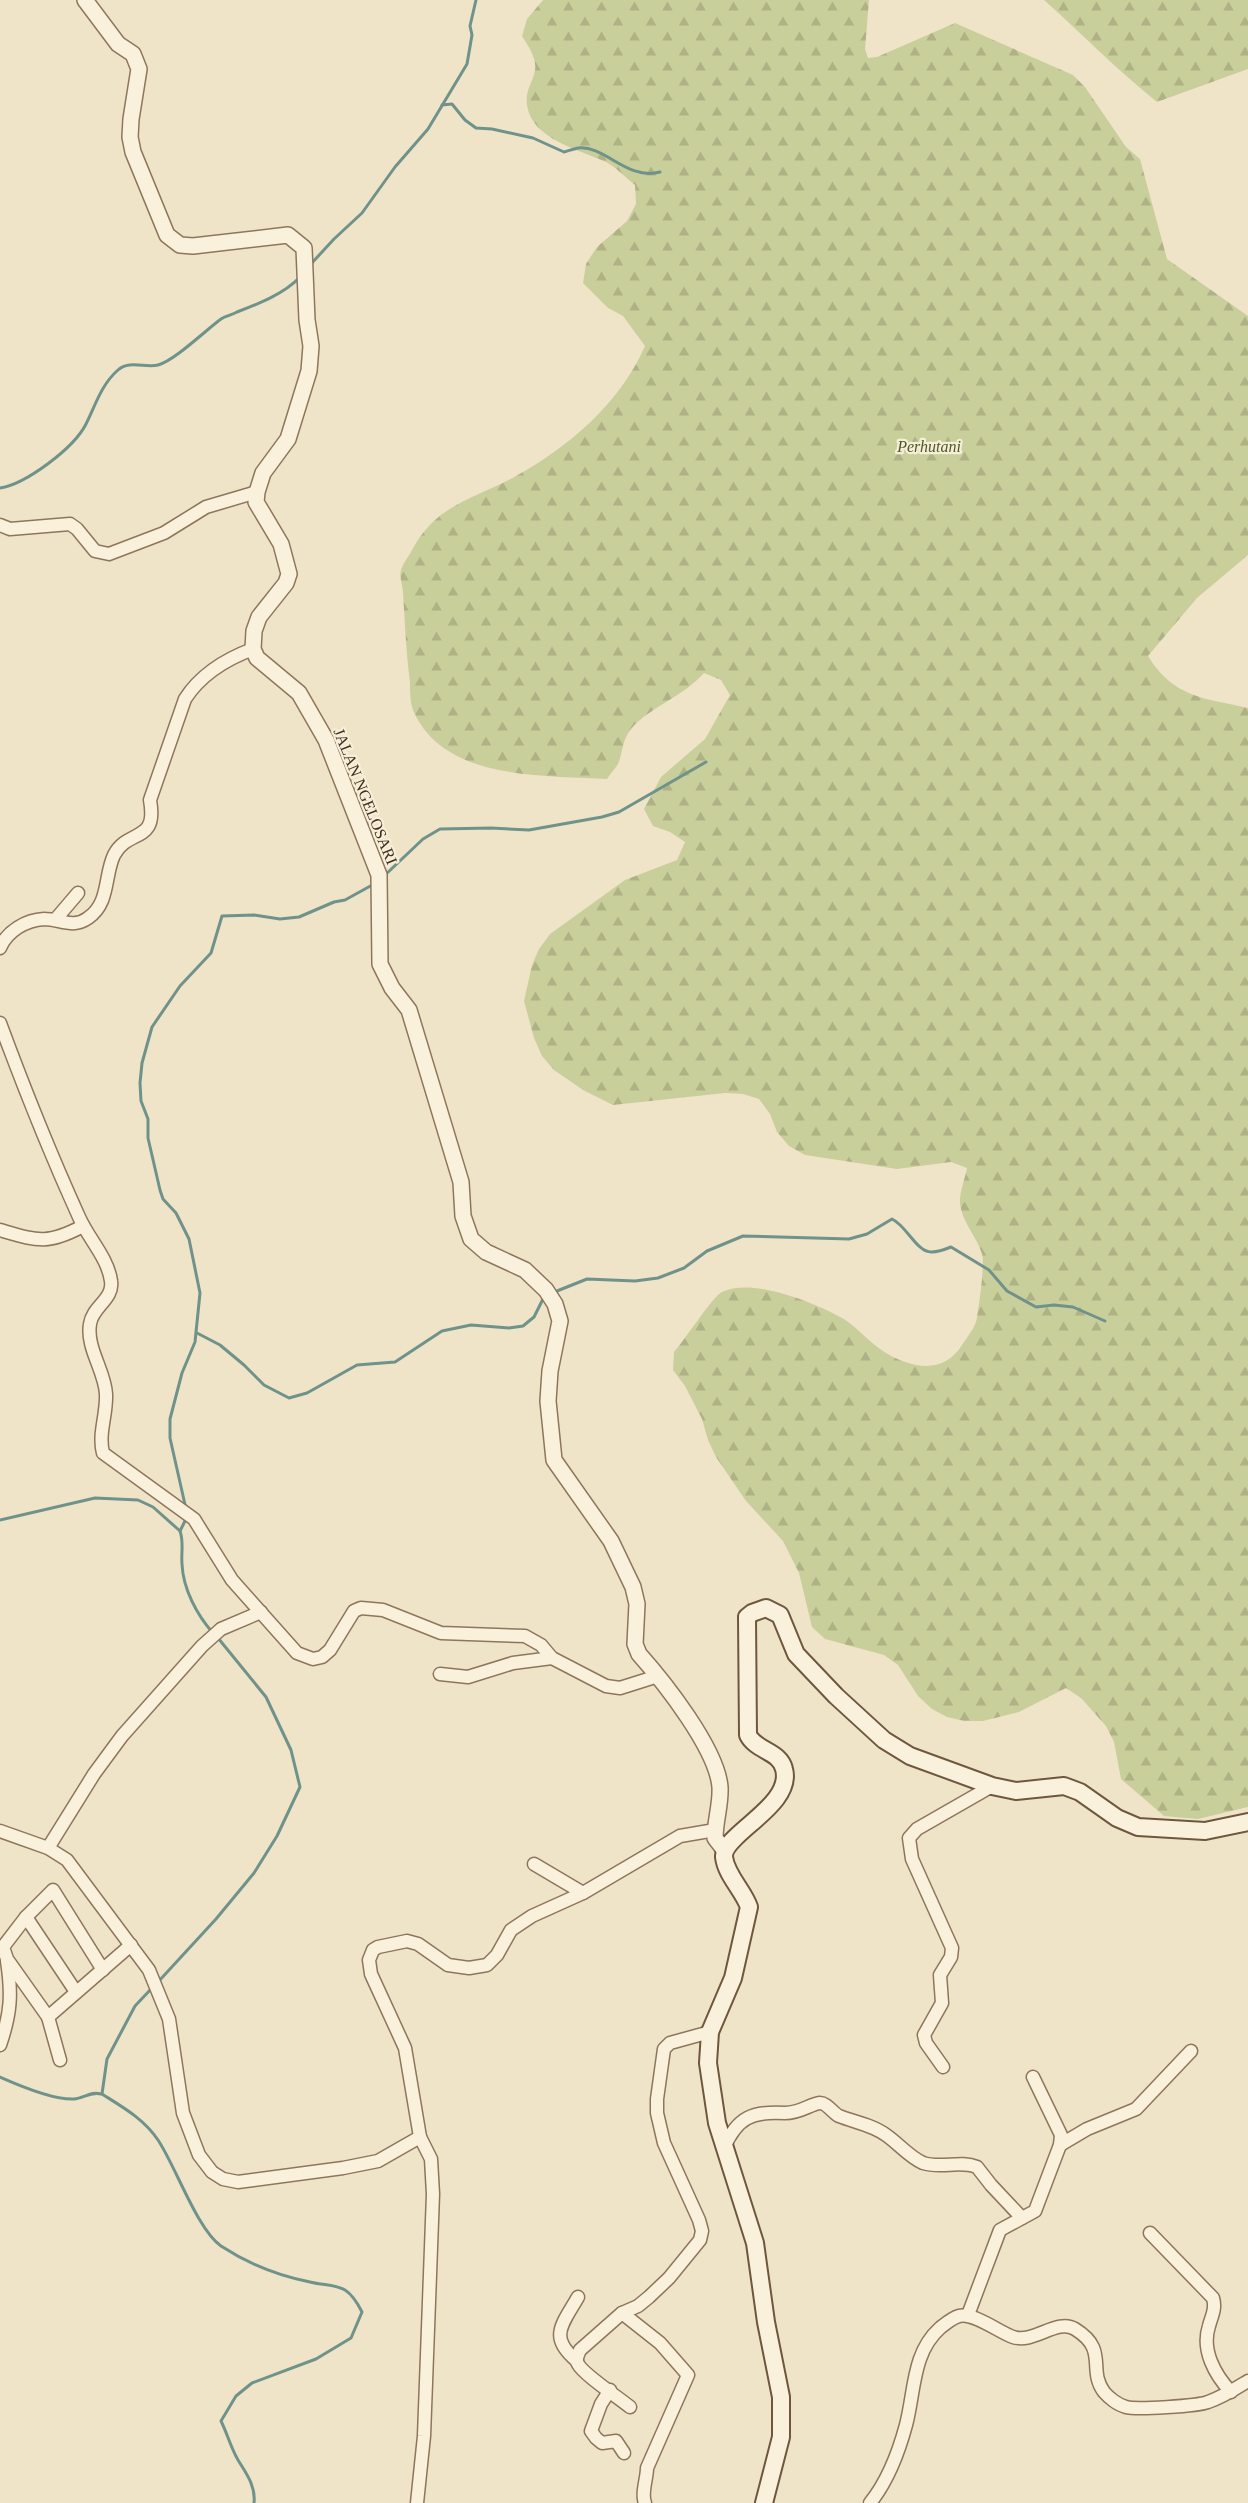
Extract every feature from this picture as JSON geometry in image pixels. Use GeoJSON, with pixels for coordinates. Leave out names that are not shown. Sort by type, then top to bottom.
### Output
{"type":"FeatureCollection","features":[{"type":"Feature","properties":{"kind":"main road"},"geometry":{"type":"LineString","coordinates":[[764,2503],[781,2437],[781,2397],[766,2322],[754,2243],[717,2123],[708,2063],[710,2032],[733,1978],[749,1907],[727,1866],[725,1851],[770,1806],[781,1790],[785,1779],[781,1762],[776,1756],[751,1741],[747,1728],[749,1694],[747,1619],[752,1612],[762,1609],[774,1610],[780,1615],[796,1654],[836,1696],[884,1740],[910,1756],[992,1786],[1016,1791],[1064,1786],[1080,1792],[1117,1818],[1138,1827],[1205,1831],[1248,1822]]}},
{"type":"Feature","properties":{"kind":"street"},"geometry":{"type":"LineString","coordinates":[[0,948],[3,940],[13,930],[28,922],[44,919],[69,924],[78,922],[89,918],[100,905],[115,854],[133,838],[142,834],[153,817],[150,800],[185,699],[202,677],[233,657],[253,649],[254,631],[260,617],[286,583],[289,574],[281,544],[256,502],[256,492],[263,472],[288,439],[309,371],[311,346],[307,320],[304,248],[288,235],[193,246],[180,245],[167,235],[136,162],[129,137],[139,69],[137,62],[133,54],[118,44],[85,0]]}},
{"type":"Feature","properties":{"kind":"street"},"geometry":{"type":"LineString","coordinates":[[0,525],[10,530],[66,523],[77,529],[99,554],[109,554],[164,533],[206,507],[256,492]]}},
{"type":"Feature","properties":{"kind":"street","name":"JALAN NGELOSARI"},"geometry":{"type":"LineString","coordinates":[[253,649],[257,658],[299,693],[314,716],[371,850],[380,880],[380,964],[392,988],[410,1010],[427,1074],[442,1113],[461,1182],[467,1229],[478,1246],[525,1270],[546,1290],[555,1304],[560,1321],[550,1371],[548,1401],[554,1460],[611,1541],[633,1587],[637,1604],[635,1644],[639,1654],[685,1711],[717,1771],[720,1787],[715,1830]]}},
{"type":"Feature","properties":{"kind":"street"},"geometry":{"type":"LineString","coordinates":[[54,920],[78,893]]}},
{"type":"Feature","properties":{"kind":"street"},"geometry":{"type":"LineString","coordinates":[[0,1023],[47,1147],[83,1226],[106,1265],[112,1281],[107,1297],[93,1312],[89,1334],[106,1394],[100,1436],[103,1453],[194,1519],[232,1580],[297,1653],[313,1659],[322,1657],[330,1650],[349,1616],[360,1608],[383,1610],[441,1633],[525,1636],[541,1645],[552,1659],[606,1686],[620,1688],[658,1676]]}},
{"type":"Feature","properties":{"kind":"street"},"geometry":{"type":"LineString","coordinates":[[0,1230],[40,1241],[62,1237],[83,1226]]}},
{"type":"Feature","properties":{"kind":"street"},"geometry":{"type":"LineString","coordinates":[[48,1848],[94,1774],[122,1737],[202,1646],[220,1629],[261,1612]]}},
{"type":"Feature","properties":{"kind":"street"},"geometry":{"type":"LineString","coordinates":[[440,1674],[468,1677],[513,1663],[552,1659]]}},
{"type":"Feature","properties":{"kind":"street"},"geometry":{"type":"LineString","coordinates":[[943,2067],[926,2043],[924,2035],[941,2006],[940,1976],[951,1957],[952,1948],[912,1859],[909,1838],[917,1829],[992,1786]]}},
{"type":"Feature","properties":{"kind":"street"},"geometry":{"type":"LineString","coordinates":[[417,2503],[424,2436],[433,2194],[430,2159],[420,2137],[405,2048],[371,1974],[369,1960],[373,1950],[407,1941],[418,1944],[448,1965],[469,1968],[487,1965],[512,1930],[532,1916],[584,1893],[680,1836],[715,1830],[717,1843],[725,1851]]}},
{"type":"Feature","properties":{"kind":"street"},"geometry":{"type":"LineString","coordinates":[[0,1831],[48,1848],[68,1860],[149,1970],[169,2019],[183,2113],[199,2155],[212,2172],[223,2179],[238,2182],[378,2161],[420,2137]]}},
{"type":"Feature","properties":{"kind":"street"},"geometry":{"type":"LineString","coordinates":[[534,1864],[584,1893]]}},
{"type":"Feature","properties":{"kind":"street"},"geometry":{"type":"LineString","coordinates":[[0,2045],[9,2020],[12,1994],[3,1947],[26,1917],[52,1890],[103,1970]]}},
{"type":"Feature","properties":{"kind":"street"},"geometry":{"type":"LineString","coordinates":[[26,1917],[76,1992]]}},
{"type":"Feature","properties":{"kind":"street"},"geometry":{"type":"LineString","coordinates":[[48,2017],[131,1945]]}},
{"type":"Feature","properties":{"kind":"street"},"geometry":{"type":"LineString","coordinates":[[7,1959],[48,2017],[60,2060]]}},
{"type":"Feature","properties":{"kind":"street"},"geometry":{"type":"LineString","coordinates":[[577,2361],[580,2350],[622,2313],[638,2306],[649,2297],[669,2278],[700,2240],[702,2231],[699,2220],[664,2143],[657,2113],[657,2099],[664,2049],[670,2043],[710,2032]]}},
{"type":"Feature","properties":{"kind":"street"},"geometry":{"type":"LineString","coordinates":[[1060,2145],[1087,2129],[1114,2120],[1136,2109],[1191,2051]]}},
{"type":"Feature","properties":{"kind":"street"},"geometry":{"type":"LineString","coordinates":[[968,2315],[999,2230],[1031,2214],[1038,2207],[1060,2145],[1060,2131],[1033,2077]]}},
{"type":"Feature","properties":{"kind":"street"},"geometry":{"type":"LineString","coordinates":[[724,2148],[738,2123],[749,2117],[767,2112],[798,2112],[818,2103],[824,2104],[836,2114],[885,2133],[921,2162],[937,2167],[977,2167],[1022,2218]]}},
{"type":"Feature","properties":{"kind":"street"},"geometry":{"type":"LineString","coordinates":[[1150,2233],[1213,2298],[1215,2307],[1205,2344],[1208,2356],[1222,2382],[1231,2392]]}},
{"type":"Feature","properties":{"kind":"street"},"geometry":{"type":"LineString","coordinates":[[578,2298],[563,2322],[560,2341],[564,2351],[630,2407]]}},
{"type":"Feature","properties":{"kind":"street"},"geometry":{"type":"LineString","coordinates":[[622,2313],[660,2343],[688,2375],[647,2468],[643,2497],[645,2503]]}},
{"type":"Feature","properties":{"kind":"street"},"geometry":{"type":"LineString","coordinates":[[870,2503],[890,2468],[906,2425],[918,2361],[925,2345],[947,2322],[959,2316],[968,2315],[1016,2338],[1030,2337],[1058,2327],[1070,2326],[1088,2340],[1096,2352],[1097,2378],[1103,2391],[1127,2408],[1206,2403],[1231,2392],[1248,2380]]}},
{"type":"Feature","properties":{"kind":"street"},"geometry":{"type":"LineString","coordinates":[[610,2390],[601,2404],[591,2431],[602,2443],[616,2441],[624,2453]]}},
{"type":"Feature","properties":{"kind":"green space","name":"Perhutani"},"geometry":{"type":"Polygon","coordinates":[[[543,0],[869,0],[865,49],[868,58],[877,57],[955,23],[1073,75],[1085,87],[1126,147],[1140,159],[1167,259],[1248,316],[1248,555],[1197,598],[1148,656],[1158,670],[1179,688],[1204,698],[1248,708],[1248,1807],[1198,1819],[1164,1816],[1121,1779],[1114,1742],[1106,1726],[1081,1698],[1066,1688],[1019,1712],[983,1721],[964,1721],[947,1717],[932,1709],[918,1696],[898,1665],[884,1655],[825,1639],[812,1627],[799,1573],[783,1541],[746,1501],[716,1457],[702,1419],[685,1386],[673,1370],[674,1352],[705,1310],[722,1292],[735,1288],[767,1290],[801,1299],[844,1319],[881,1349],[907,1363],[927,1366],[946,1361],[955,1354],[975,1324],[981,1285],[982,1254],[961,1211],[960,1204],[967,1168],[951,1162],[897,1169],[805,1155],[789,1146],[777,1132],[770,1114],[759,1099],[743,1094],[725,1093],[613,1105],[583,1090],[554,1070],[542,1056],[534,1038],[524,1001],[532,965],[539,949],[550,934],[625,880],[677,860],[685,842],[670,832],[653,826],[644,809],[661,777],[705,739],[730,695],[721,680],[704,673],[687,689],[648,714],[631,729],[624,742],[618,764],[607,779],[525,774],[497,770],[471,762],[447,750],[427,733],[412,707],[401,573],[402,567],[422,534],[445,512],[516,476],[574,437],[622,386],[645,346],[623,316],[608,308],[583,283],[586,264],[597,247],[627,221],[636,204],[635,185],[606,162],[571,148],[547,135],[530,117],[527,95],[534,75],[535,61],[522,36],[527,19],[543,0]]]}},
{"type":"Feature","properties":{"kind":"green space"},"geometry":{"type":"Polygon","coordinates":[[[1044,0],[1248,0],[1248,69],[1157,102],[1044,0]]]}},
{"type":"Feature","properties":{"kind":"waterway"},"geometry":{"type":"LineString","coordinates":[[310,265],[362,213],[395,167],[428,129],[467,64],[472,35],[470,26],[476,0]]}},
{"type":"Feature","properties":{"kind":"waterway"},"geometry":{"type":"LineString","coordinates":[[442,105],[452,104],[465,120],[476,128],[533,138],[564,152],[578,148],[588,149],[637,172],[660,172]]}},
{"type":"Feature","properties":{"kind":"waterway"},"geometry":{"type":"LineString","coordinates":[[0,488],[23,480],[71,444],[86,424],[103,388],[122,367],[127,365],[153,366],[165,362],[223,318],[270,298],[286,289],[300,277]]}},
{"type":"Feature","properties":{"kind":"waterway"},"geometry":{"type":"LineString","coordinates":[[384,876],[423,839],[440,829],[529,830],[602,817],[619,812],[706,762]]}},
{"type":"Feature","properties":{"kind":"waterway"},"geometry":{"type":"LineString","coordinates":[[186,1509],[170,1438],[170,1419],[182,1373],[195,1342],[200,1293],[189,1239],[176,1213],[163,1199],[160,1190],[148,1138],[148,1119],[141,1101],[142,1063],[152,1027],[180,986],[211,953],[222,916],[254,915],[280,919],[299,917],[334,902],[345,900],[374,884]]}},
{"type":"Feature","properties":{"kind":"waterway"},"geometry":{"type":"LineString","coordinates":[[552,1293],[587,1279],[635,1281],[658,1278],[684,1268],[707,1251],[743,1236],[849,1239],[867,1234],[892,1219],[922,1248],[932,1252],[951,1247],[989,1270],[1007,1291],[1036,1307],[1054,1305],[1073,1307],[1105,1321]]}},
{"type":"Feature","properties":{"kind":"waterway"},"geometry":{"type":"LineString","coordinates":[[197,1333],[220,1345],[264,1385],[289,1398],[307,1393],[357,1365],[395,1362],[442,1331],[471,1325],[509,1328],[523,1326],[534,1317],[544,1297]]}},
{"type":"Feature","properties":{"kind":"waterway"},"geometry":{"type":"LineString","coordinates":[[0,1520],[95,1498],[138,1500],[153,1507],[180,1531]]}},
{"type":"Feature","properties":{"kind":"waterway"},"geometry":{"type":"LineString","coordinates":[[186,1519],[180,1531],[185,1583],[196,1610],[213,1633]]}},
{"type":"Feature","properties":{"kind":"waterway"},"geometry":{"type":"LineString","coordinates":[[158,1982],[216,1919],[254,1873],[277,1836],[300,1787],[291,1750],[266,1697],[218,1638]]}},
{"type":"Feature","properties":{"kind":"waterway"},"geometry":{"type":"LineString","coordinates":[[151,1989],[135,2006],[107,2059],[102,2094],[133,2114],[158,2140],[195,2212],[212,2238],[221,2246],[252,2263],[275,2272],[341,2288],[353,2297],[362,2312],[351,2338],[316,2359],[252,2383],[236,2396],[221,2421],[252,2485],[254,2503]]}},
{"type":"Feature","properties":{"kind":"waterway"},"geometry":{"type":"LineString","coordinates":[[0,2077],[36,2091],[66,2099],[94,2093],[101,2094]]}}]}
